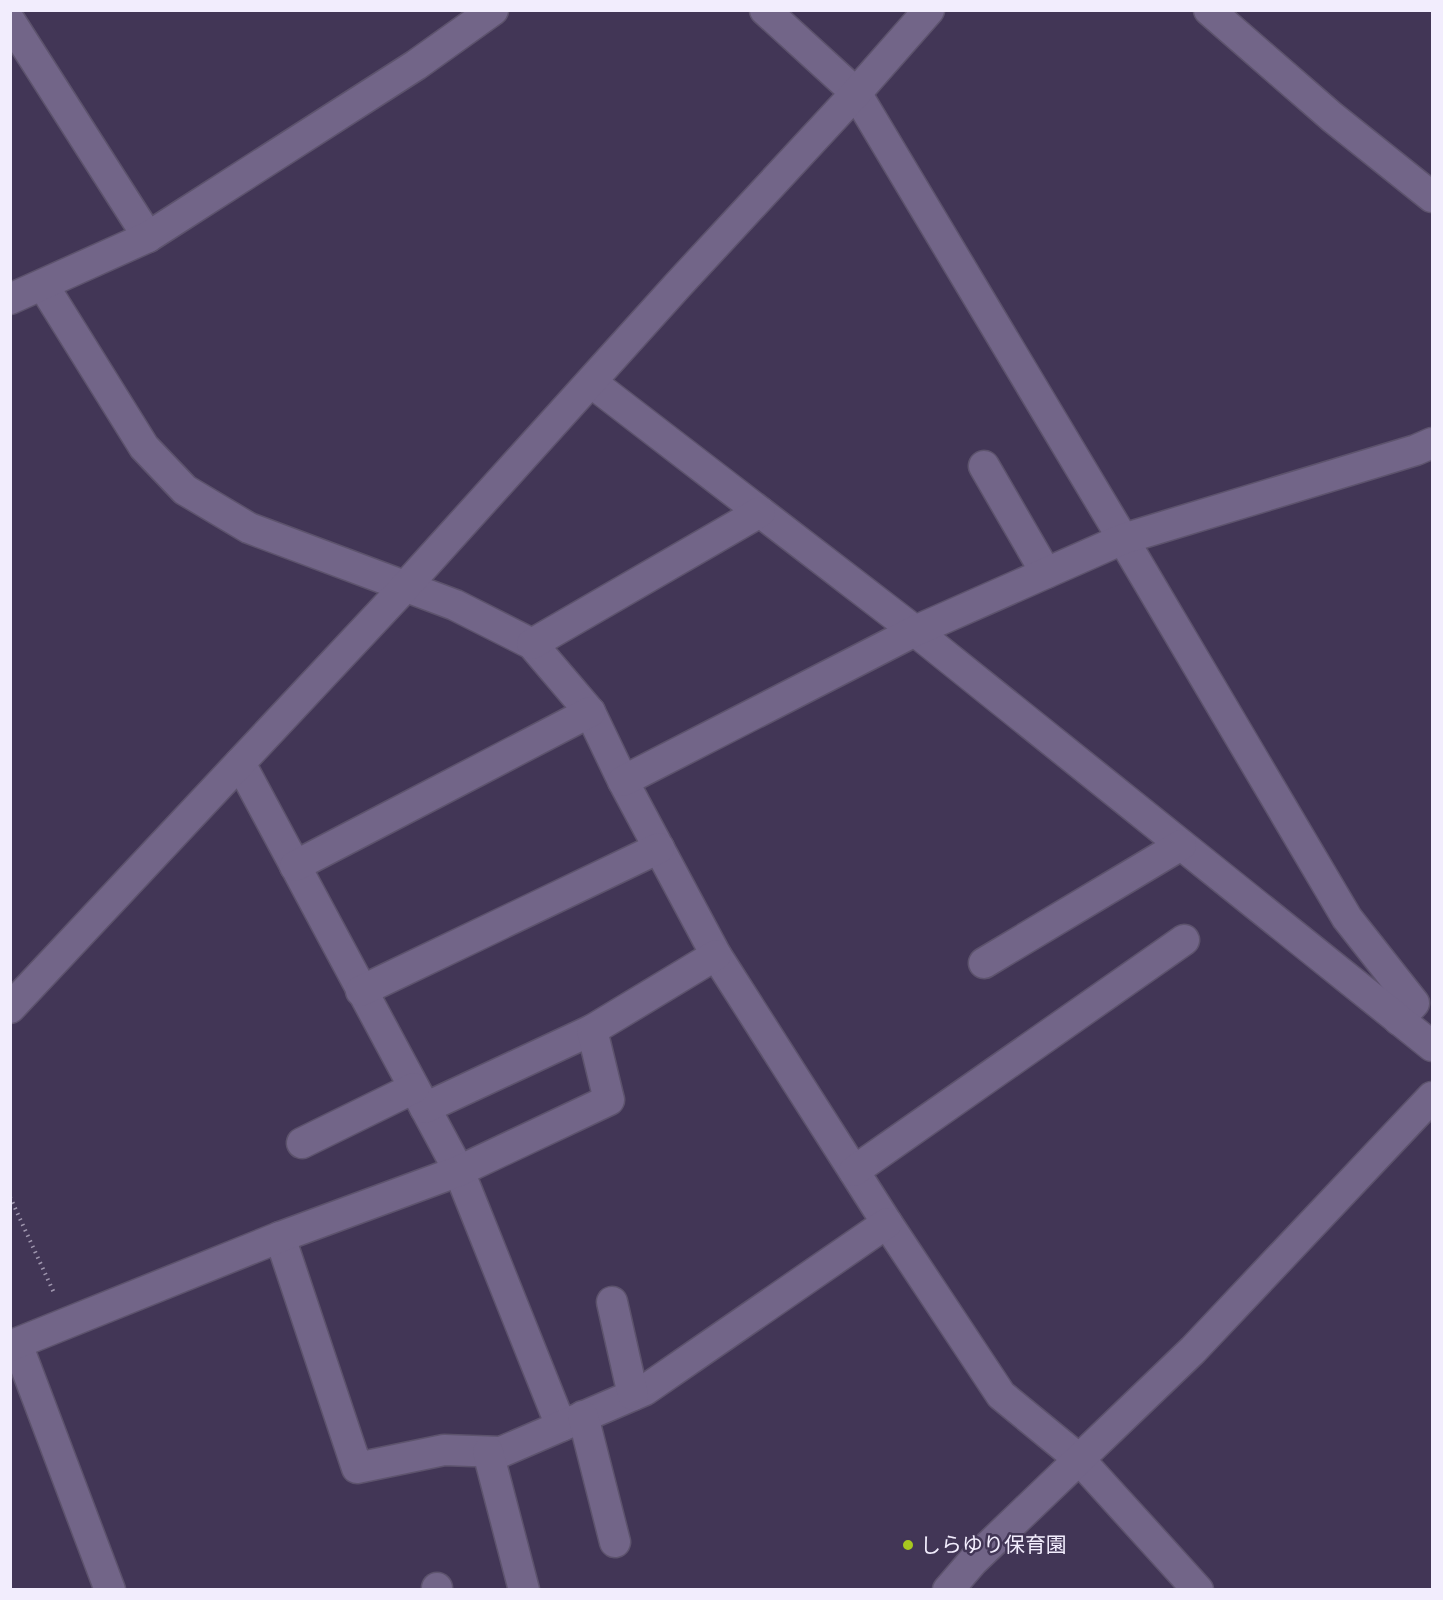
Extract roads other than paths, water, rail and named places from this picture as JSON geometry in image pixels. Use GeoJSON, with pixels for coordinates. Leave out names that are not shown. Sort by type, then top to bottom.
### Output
{"type":"FeatureCollection","features":[{"type":"Feature","properties":{"kind":"street"},"geometry":{"type":"LineString","coordinates":[[10,299],[148,237],[416,65],[493,10]]}},
{"type":"Feature","properties":{"kind":"street"},"geometry":{"type":"LineString","coordinates":[[765,10],[856,93],[1347,918],[1414,1003],[1399,1020]]}},
{"type":"Feature","properties":{"kind":"street"},"geometry":{"type":"LineString","coordinates":[[10,1008],[405,587],[929,10]]}},
{"type":"Feature","properties":{"kind":"street"},"geometry":{"type":"LineString","coordinates":[[1209,10],[1332,117],[1432,197]]}},
{"type":"Feature","properties":{"kind":"street"},"geometry":{"type":"LineString","coordinates":[[10,21],[148,237]]}},
{"type":"Feature","properties":{"kind":"street"},"geometry":{"type":"LineString","coordinates":[[43,285],[144,447],[185,490],[249,528],[455,605],[531,644],[590,712],[623,781],[716,955],[1000,1395],[1079,1459],[1198,1590]]}},
{"type":"Feature","properties":{"kind":"street"},"geometry":{"type":"LineString","coordinates":[[591,382],[915,632],[1432,1046]]}},
{"type":"Feature","properties":{"kind":"street"},"geometry":{"type":"LineString","coordinates":[[623,781],[915,632],[1123,539],[1416,450],[1432,443]]}},
{"type":"Feature","properties":{"kind":"street"},"geometry":{"type":"LineString","coordinates":[[984,466],[1046,573]]}},
{"type":"Feature","properties":{"kind":"street"},"geometry":{"type":"LineString","coordinates":[[531,644],[760,512]]}},
{"type":"Feature","properties":{"kind":"street"},"geometry":{"type":"LineString","coordinates":[[295,866],[590,712]]}},
{"type":"Feature","properties":{"kind":"street"},"geometry":{"type":"LineString","coordinates":[[240,763],[459,1172],[572,1421],[615,1542]]}},
{"type":"Feature","properties":{"kind":"street"},"geometry":{"type":"LineString","coordinates":[[984,963],[1181,845]]}},
{"type":"Feature","properties":{"kind":"street"},"geometry":{"type":"LineString","coordinates":[[361,991],[659,848]]}},
{"type":"Feature","properties":{"kind":"street"},"geometry":{"type":"LineString","coordinates":[[854,1171],[1184,940]]}},
{"type":"Feature","properties":{"kind":"street"},"geometry":{"type":"LineString","coordinates":[[302,1143],[591,1030],[716,955]]}},
{"type":"Feature","properties":{"kind":"street"},"geometry":{"type":"LineString","coordinates":[[110,1590],[14,1345],[280,1237],[459,1172],[609,1100],[591,1030]]}},
{"type":"Feature","properties":{"kind":"street"},"geometry":{"type":"LineString","coordinates":[[948,1590],[973,1561],[1193,1350],[1432,1096]]}},
{"type":"Feature","properties":{"kind":"street"},"geometry":{"type":"LineString","coordinates":[[280,1237],[357,1468],[444,1450],[501,1452],[645,1390],[887,1223]]}},
{"type":"Feature","properties":{"kind":"street"},"geometry":{"type":"LineString","coordinates":[[612,1302],[633,1395]]}},
{"type":"Feature","properties":{"kind":"street"},"geometry":{"type":"LineString","coordinates":[[488,1452],[524,1590]]}},
{"type":"Feature","properties":{"kind":"place","name":"しらゆり保育園"},"geometry":{"type":"Point","coordinates":[908,1545]}}]}
